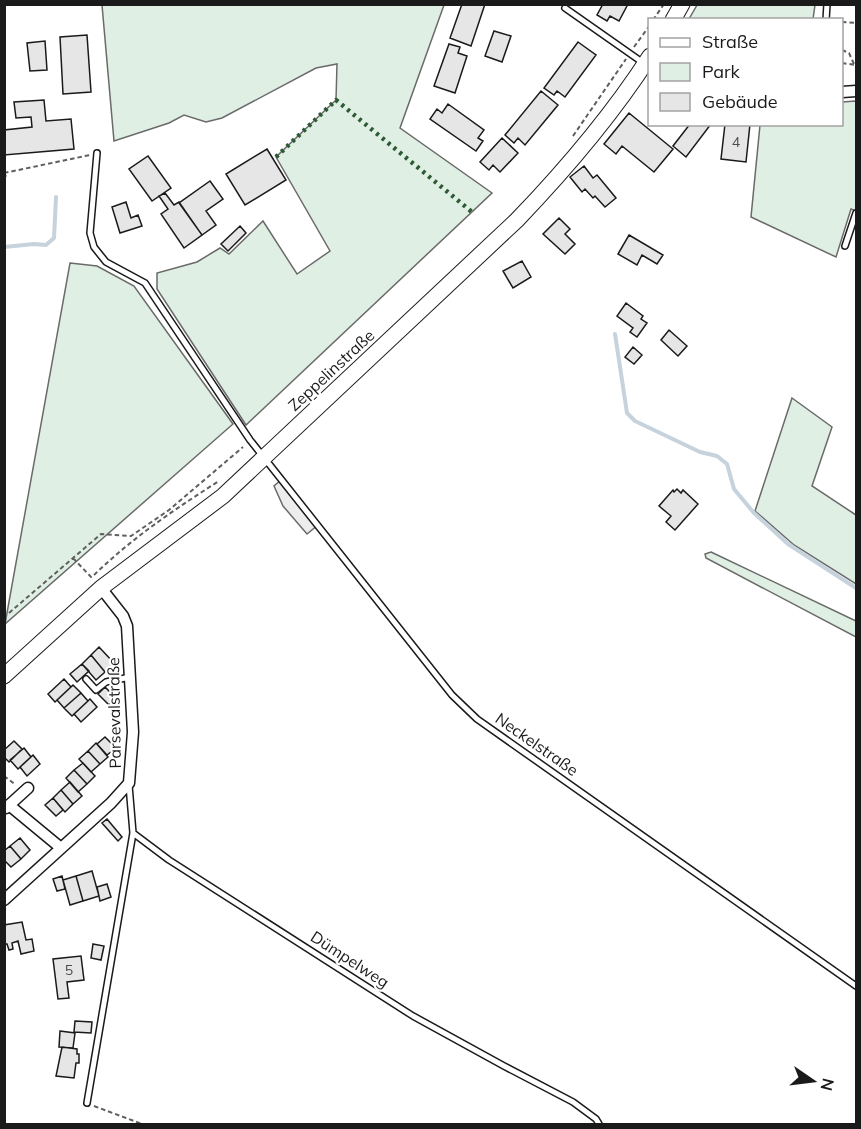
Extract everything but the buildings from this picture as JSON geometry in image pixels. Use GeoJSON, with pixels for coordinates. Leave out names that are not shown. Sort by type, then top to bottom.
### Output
{"type":"FeatureCollection","features":[{"type":"Feature","properties":{"kind":"main road"},"geometry":{"type":"LineString","coordinates":[[674,18],[682,4]]}},
{"type":"Feature","properties":{"kind":"main road","name":"Zeppelinstraße"},"geometry":{"type":"LineString","coordinates":[[4,676],[97,583],[223,496],[517,220],[562,173],[648,62]]}},
{"type":"Feature","properties":{"kind":"street","name":"Parsevalstraße"},"geometry":{"type":"LineString","coordinates":[[4,900],[111,803],[129,783],[133,732],[127,626],[123,616],[97,583]]}},
{"type":"Feature","properties":{"kind":"street"},"geometry":{"type":"LineString","coordinates":[[28,788],[7,808],[61,848]]}},
{"type":"Feature","properties":{"kind":"lane"},"geometry":{"type":"LineString","coordinates":[[565,8],[629,54],[648,62]]}},
{"type":"Feature","properties":{"kind":"lane","name":"Neckelstraße"},"geometry":{"type":"LineString","coordinates":[[97,153],[90,233],[94,246],[106,262],[145,284],[250,440],[452,695],[477,719],[856,986]]}},
{"type":"Feature","properties":{"kind":"lane"},"geometry":{"type":"LineString","coordinates":[[845,246],[856,213]]}},
{"type":"Feature","properties":{"kind":"lane"},"geometry":{"type":"LineString","coordinates":[[86,679],[96,690],[106,682],[130,677]]}},
{"type":"Feature","properties":{"kind":"lane"},"geometry":{"type":"LineString","coordinates":[[87,1103],[133,833],[129,783]]}},
{"type":"Feature","properties":{"kind":"lane","name":"Dümpelweg"},"geometry":{"type":"LineString","coordinates":[[133,833],[169,860],[413,1016],[573,1102],[596,1119],[599,1125]]}},
{"type":"Feature","properties":{"kind":"path"},"geometry":{"type":"LineString","coordinates":[[654,18],[664,4]]}},
{"type":"Feature","properties":{"kind":"path"},"geometry":{"type":"LineString","coordinates":[[568,144],[648,28]]}},
{"type":"Feature","properties":{"kind":"path"},"geometry":{"type":"LineString","coordinates":[[843,51],[849,53],[855,65]]}},
{"type":"Feature","properties":{"kind":"path"},"geometry":{"type":"LineString","coordinates":[[4,179],[6,173],[97,153]]}},
{"type":"Feature","properties":{"kind":"path"},"geometry":{"type":"LineString","coordinates":[[9,613],[101,534],[131,536],[169,510],[250,440]]}},
{"type":"Feature","properties":{"kind":"path"},"geometry":{"type":"LineString","coordinates":[[72,557],[97,583],[111,559],[177,507],[225,476]]}},
{"type":"Feature","properties":{"kind":"path"},"geometry":{"type":"LineString","coordinates":[[87,1103],[142,1125]]}},
{"type":"Feature","properties":{"kind":"green space"},"geometry":{"type":"Polygon","coordinates":[[[697,4],[815,5],[813,18],[690,18],[697,4]]]}},
{"type":"Feature","properties":{"kind":"green space"},"geometry":{"type":"Polygon","coordinates":[[[102,5],[444,5],[400,128],[492,193],[246,425],[157,289],[157,273],[197,262],[220,248],[229,254],[263,221],[297,274],[330,251],[276,157],[336,100],[337,64],[316,68],[222,118],[206,122],[184,115],[169,123],[114,141],[102,5]]]}},
{"type":"Feature","properties":{"kind":"green space"},"geometry":{"type":"Polygon","coordinates":[[[856,101],[856,211],[851,209],[836,257],[751,217],[760,126],[843,126],[843,102],[856,101]]]}},
{"type":"Feature","properties":{"kind":"green space"},"geometry":{"type":"Polygon","coordinates":[[[70,263],[97,266],[134,286],[233,424],[5,624],[70,263]]]}},
{"type":"Feature","properties":{"kind":"green space"},"geometry":{"type":"Polygon","coordinates":[[[792,398],[832,427],[812,486],[856,515],[856,584],[794,545],[755,511],[792,398]]]}},
{"type":"Feature","properties":{"kind":"green space"},"geometry":{"type":"Polygon","coordinates":[[[711,552],[856,621],[856,637],[706,558],[705,554],[711,552]]]}},
{"type":"Feature","properties":{"kind":"shaded area"},"geometry":{"type":"Polygon","coordinates":[[[282,479],[318,525],[307,534],[283,506],[274,486],[282,479]]]}},
{"type":"Feature","properties":{"kind":"waterway"},"geometry":{"type":"LineString","coordinates":[[4,247],[46,245],[54,238],[56,197]]}},
{"type":"Feature","properties":{"kind":"waterway"},"geometry":{"type":"LineString","coordinates":[[615,334],[627,413],[635,421],[700,452],[717,456],[727,464],[734,489],[754,513],[788,544],[856,588]]}},
{"type":"Feature","properties":{"kind":"hedge"},"geometry":{"type":"LineString","coordinates":[[276,157],[336,100],[472,212]]}}]}
